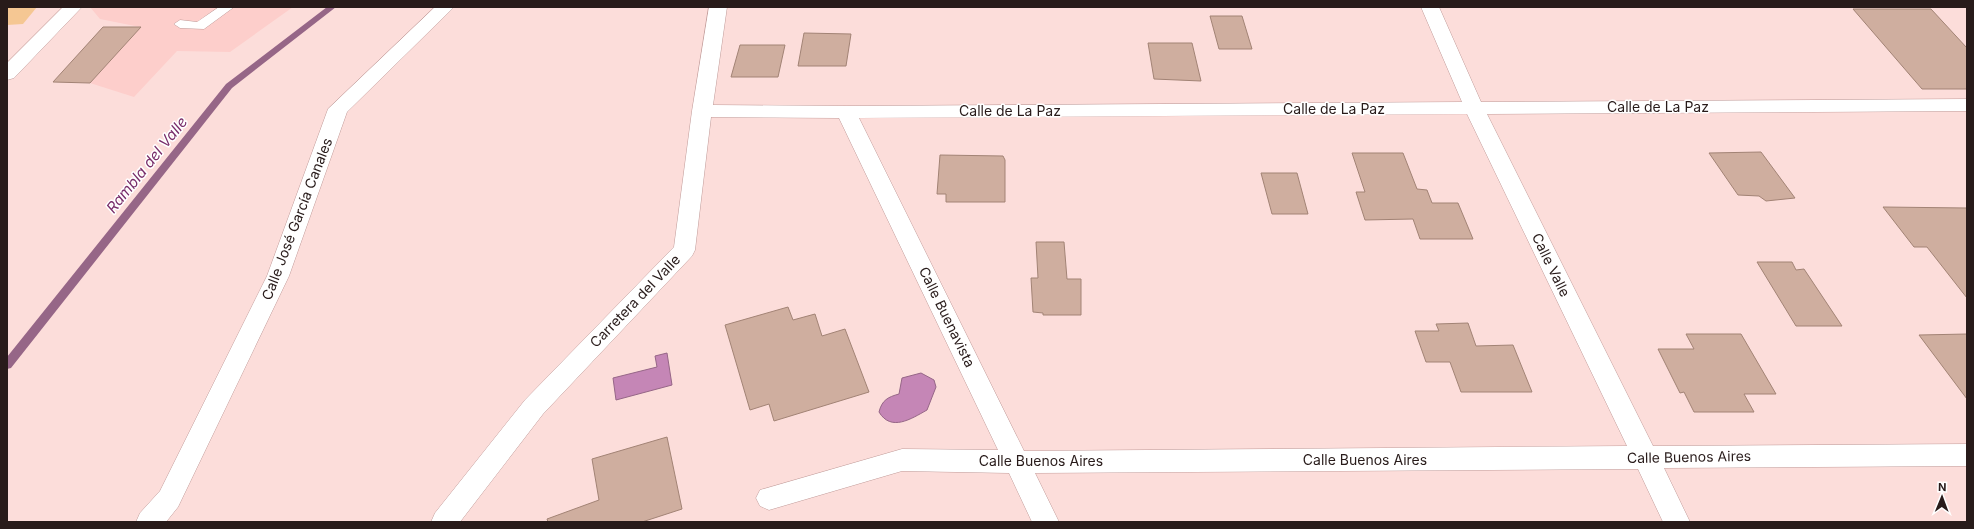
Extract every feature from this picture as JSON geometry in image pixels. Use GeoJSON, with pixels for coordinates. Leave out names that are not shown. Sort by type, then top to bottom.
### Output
{"type":"FeatureCollection","features":[{"type":"Feature","properties":{"kind":"street"},"geometry":{"type":"LineString","coordinates":[[7,74],[73,7]]}},
{"type":"Feature","properties":{"kind":"street","name":"Calle José García Canales"},"geometry":{"type":"LineString","coordinates":[[150,522],[169,499],[278,276],[338,109],[445,7]]}},
{"type":"Feature","properties":{"kind":"street","name":"Carretera del Valle"},"geometry":{"type":"LineString","coordinates":[[444,522],[534,407],[684,250],[702,111],[718,7]]}},
{"type":"Feature","properties":{"kind":"street","name":"Calle Valle"},"geometry":{"type":"LineString","coordinates":[[1430,7],[1474,108],[1677,522]]}},
{"type":"Feature","properties":{"kind":"street","name":"Calle de La Paz"},"geometry":{"type":"LineString","coordinates":[[702,111],[846,112],[1967,105]]}},
{"type":"Feature","properties":{"kind":"street","name":"Calle Buenavista"},"geometry":{"type":"LineString","coordinates":[[846,112],[1046,522]]}},
{"type":"Feature","properties":{"kind":"street","name":"Calle Buenos Aires"},"geometry":{"type":"LineString","coordinates":[[769,498],[902,460],[1018,462],[1967,455]]}},
{"type":"Feature","properties":{"kind":"lane"},"geometry":{"type":"LineString","coordinates":[[180,24],[199,26],[228,7]]}},
{"type":"Feature","properties":{"kind":"shaded area"},"geometry":{"type":"Polygon","coordinates":[[[7,7],[37,7],[23,24],[7,25],[7,7]]]}},
{"type":"Feature","properties":{"kind":"shaded area"},"geometry":{"type":"Polygon","coordinates":[[[90,7],[293,7],[230,52],[177,51],[134,97],[90,83],[140,27],[100,19],[90,7]]]}},
{"type":"Feature","properties":{"kind":"shaded area"},"geometry":{"type":"Polygon","coordinates":[[[667,353],[672,385],[616,400],[613,378],[657,367],[655,356],[667,353]]]}},
{"type":"Feature","properties":{"kind":"shaded area"},"geometry":{"type":"Polygon","coordinates":[[[921,373],[934,380],[936,387],[927,410],[902,422],[895,423],[884,418],[879,412],[880,408],[886,400],[899,394],[902,378],[921,373]]]}},
{"type":"Feature","properties":{"kind":"building"},"geometry":{"type":"Polygon","coordinates":[[[1853,9],[1931,9],[1967,48],[1967,89],[1922,89],[1853,9]]]}},
{"type":"Feature","properties":{"kind":"building"},"geometry":{"type":"Polygon","coordinates":[[[1210,16],[1242,16],[1252,49],[1219,49],[1210,16]]]}},
{"type":"Feature","properties":{"kind":"building"},"geometry":{"type":"Polygon","coordinates":[[[103,27],[141,27],[90,83],[53,82],[103,27]]]}},
{"type":"Feature","properties":{"kind":"building"},"geometry":{"type":"Polygon","coordinates":[[[804,33],[851,34],[846,66],[798,66],[804,33]]]}},
{"type":"Feature","properties":{"kind":"building"},"geometry":{"type":"Polygon","coordinates":[[[1148,43],[1192,43],[1201,81],[1154,79],[1148,43]]]}},
{"type":"Feature","properties":{"kind":"building"},"geometry":{"type":"Polygon","coordinates":[[[740,45],[785,45],[778,77],[731,77],[740,45]]]}},
{"type":"Feature","properties":{"kind":"building"},"geometry":{"type":"Polygon","coordinates":[[[1761,152],[1795,198],[1766,201],[1759,196],[1738,195],[1709,153],[1761,152]]]}},
{"type":"Feature","properties":{"kind":"building"},"geometry":{"type":"Polygon","coordinates":[[[1352,153],[1403,153],[1417,189],[1427,190],[1432,203],[1458,203],[1473,239],[1420,239],[1413,219],[1365,220],[1356,192],[1365,192],[1352,153]]]}},
{"type":"Feature","properties":{"kind":"building"},"geometry":{"type":"Polygon","coordinates":[[[940,155],[1003,156],[1005,160],[1005,202],[946,202],[946,194],[937,194],[940,155]]]}},
{"type":"Feature","properties":{"kind":"building"},"geometry":{"type":"Polygon","coordinates":[[[1261,173],[1297,173],[1308,214],[1272,214],[1261,173]]]}},
{"type":"Feature","properties":{"kind":"building"},"geometry":{"type":"Polygon","coordinates":[[[1883,207],[1967,208],[1967,298],[1927,247],[1914,247],[1883,207]]]}},
{"type":"Feature","properties":{"kind":"building"},"geometry":{"type":"Polygon","coordinates":[[[1036,242],[1064,242],[1067,279],[1081,279],[1081,315],[1043,315],[1043,313],[1033,312],[1031,278],[1038,278],[1036,242]]]}},
{"type":"Feature","properties":{"kind":"building"},"geometry":{"type":"Polygon","coordinates":[[[1757,262],[1792,262],[1796,270],[1804,269],[1842,326],[1796,326],[1757,262]]]}},
{"type":"Feature","properties":{"kind":"building"},"geometry":{"type":"Polygon","coordinates":[[[788,307],[793,320],[815,314],[822,336],[845,329],[869,392],[774,421],[769,404],[750,410],[725,325],[788,307]]]}},
{"type":"Feature","properties":{"kind":"building"},"geometry":{"type":"Polygon","coordinates":[[[1468,323],[1476,346],[1513,345],[1532,392],[1461,392],[1450,362],[1426,362],[1415,331],[1439,331],[1436,324],[1468,323]]]}},
{"type":"Feature","properties":{"kind":"building"},"geometry":{"type":"Polygon","coordinates":[[[1686,334],[1741,334],[1776,394],[1744,394],[1754,412],[1694,412],[1684,392],[1680,393],[1658,349],[1694,349],[1686,334]]]}},
{"type":"Feature","properties":{"kind":"building"},"geometry":{"type":"Polygon","coordinates":[[[1967,334],[1967,399],[1919,335],[1967,334]]]}},
{"type":"Feature","properties":{"kind":"building"},"geometry":{"type":"Polygon","coordinates":[[[667,437],[682,509],[642,522],[548,522],[547,519],[599,500],[592,459],[667,437]]]}},
{"type":"Feature","properties":{"kind":"waterway","name":"Rambla del Valle"},"geometry":{"type":"LineString","coordinates":[[7,365],[229,86],[332,7]]}}]}
